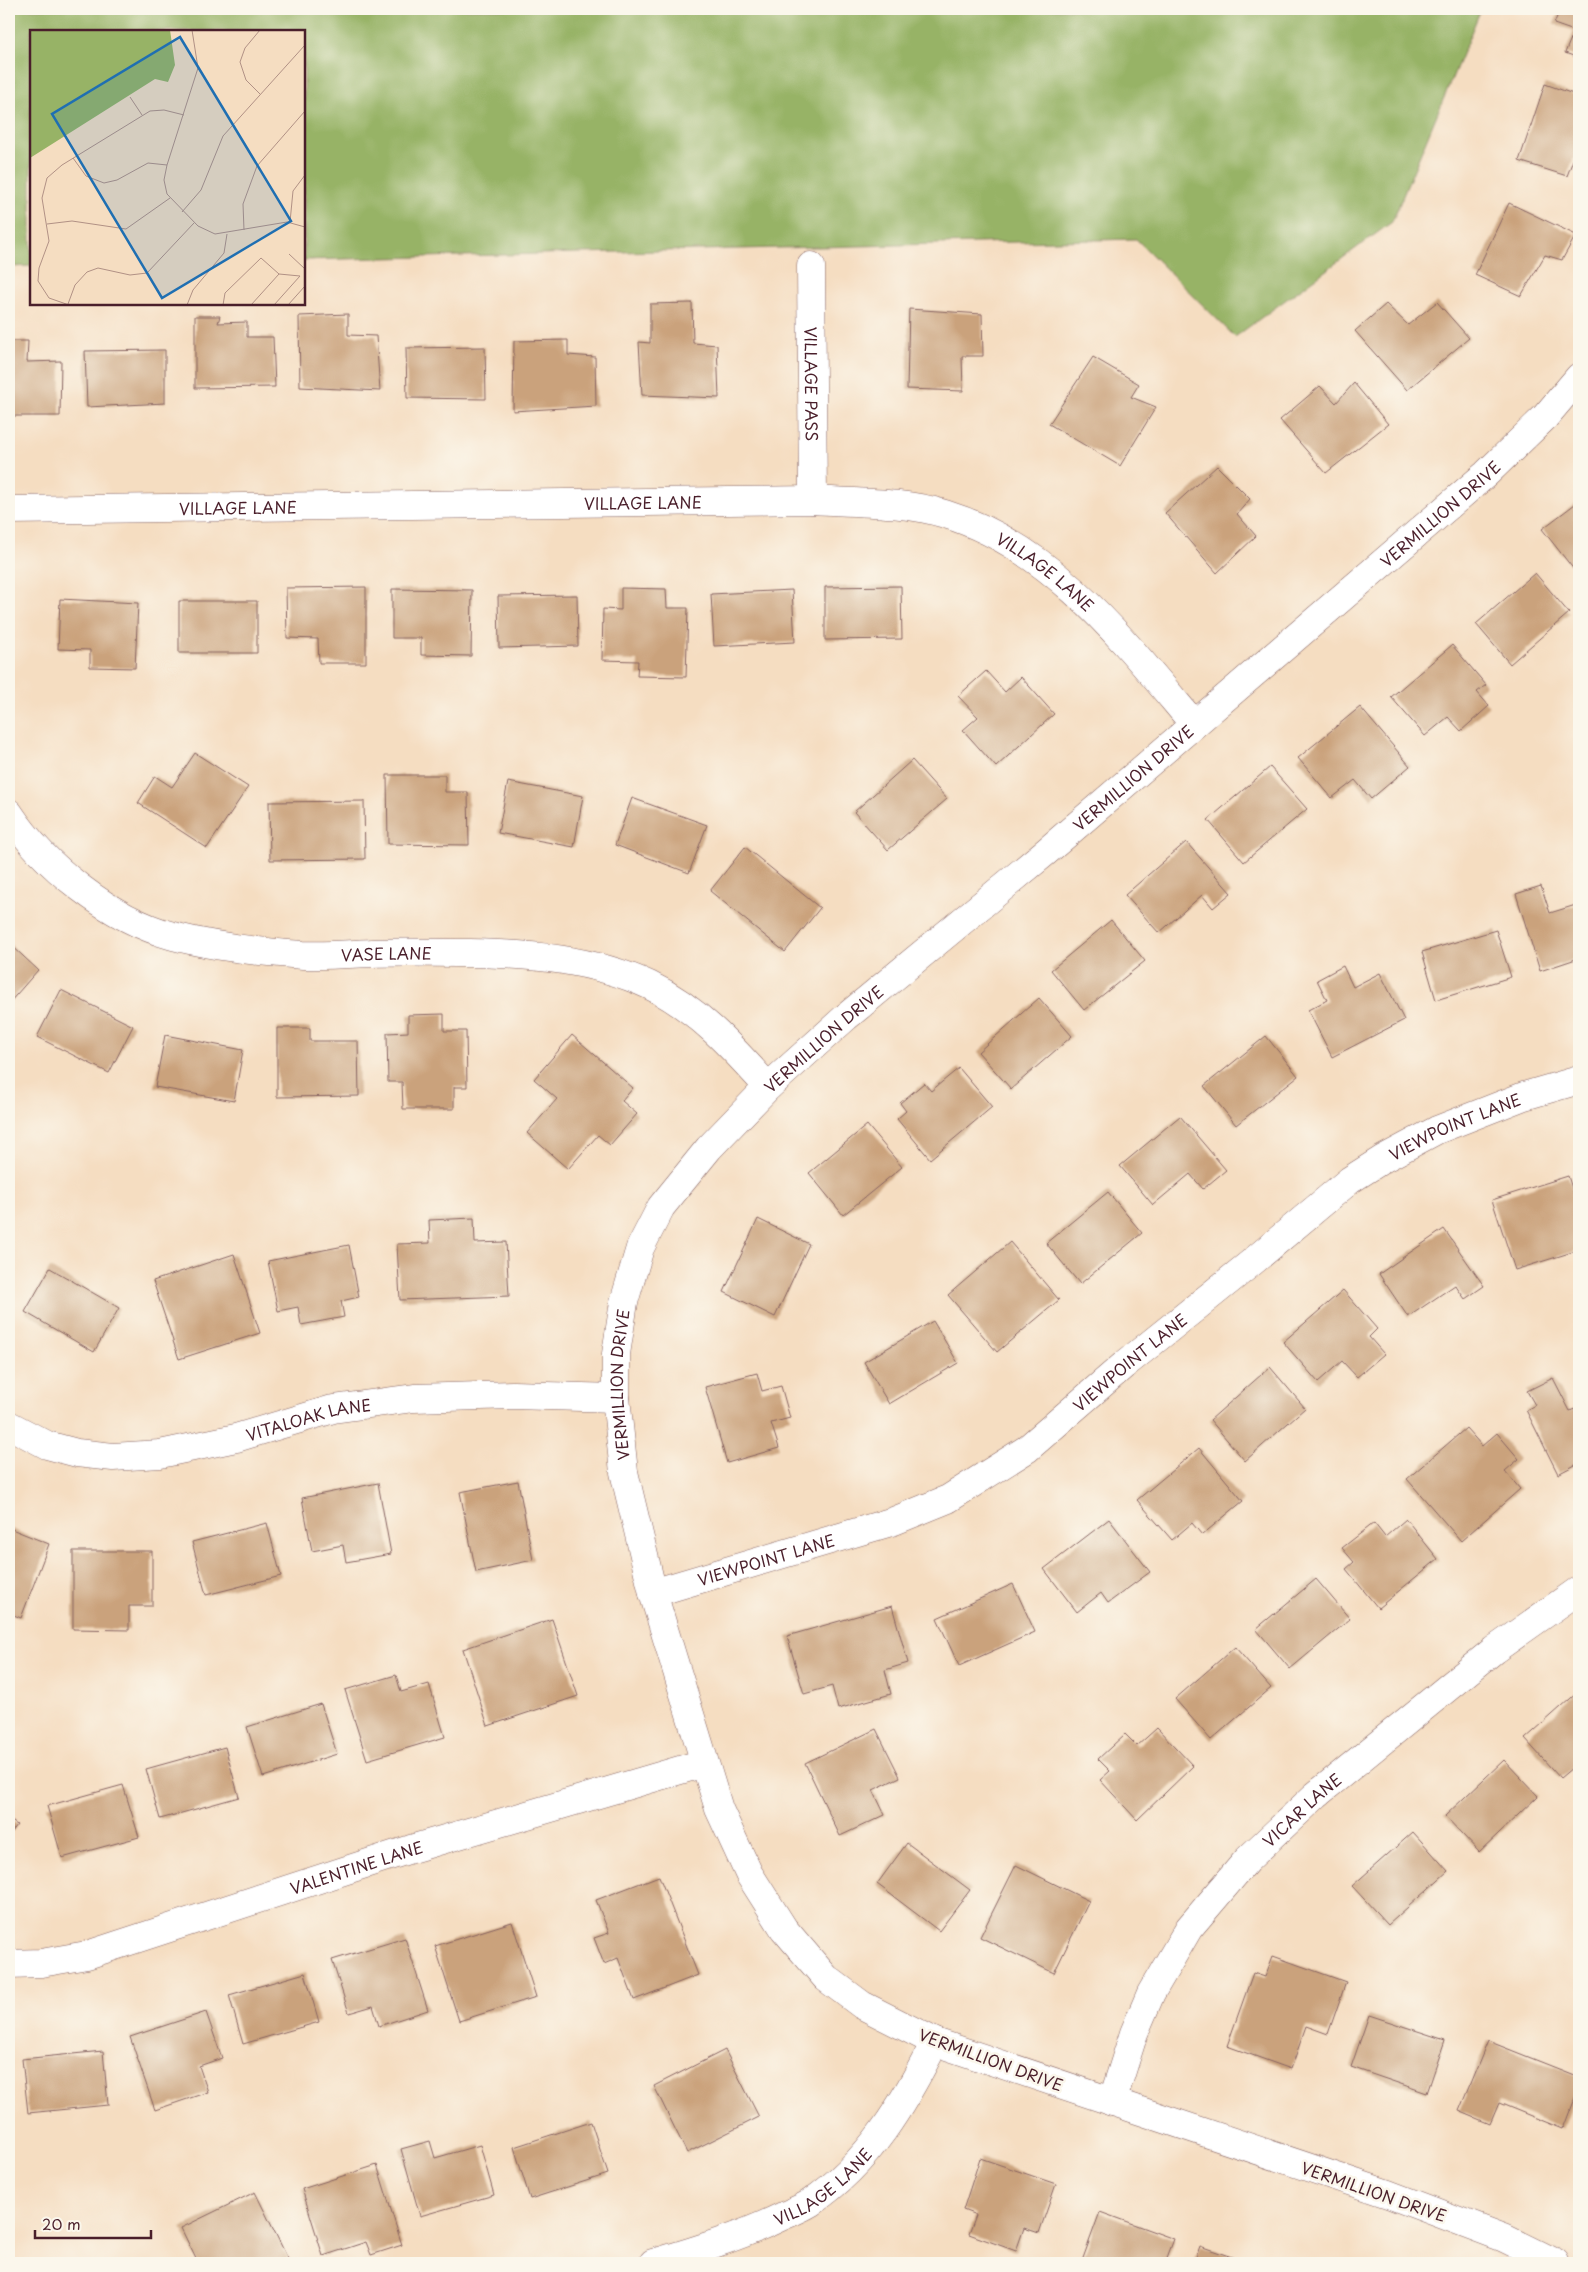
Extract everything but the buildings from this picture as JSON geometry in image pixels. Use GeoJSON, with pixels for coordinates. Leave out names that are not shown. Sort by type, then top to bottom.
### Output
{"type":"FeatureCollection","features":[{"type":"Feature","properties":{"kind":"street","name":"VILLAGE PASS"},"geometry":{"type":"LineString","coordinates":[[811,266],[813,500]]}},
{"type":"Feature","properties":{"kind":"street","name":"VERMILLION DRIVE"},"geometry":{"type":"LineString","coordinates":[[1555,2263],[1504,2238],[1388,2194],[935,2042],[862,2006],[826,1978],[784,1929],[749,1874],[719,1809],[653,1593],[624,1472],[616,1398],[616,1354],[624,1302],[640,1248],[661,1207],[709,1148],[768,1087],[846,1017],[1047,851],[1486,474],[1545,417],[1579,377]]}},
{"type":"Feature","properties":{"kind":"street","name":"VILLAGE LANE"},"geometry":{"type":"LineString","coordinates":[[9,510],[813,500],[910,506],[945,514],[997,536],[1050,570],[1109,623],[1194,724]]}},
{"type":"Feature","properties":{"kind":"street","name":"VASE LANE"},"geometry":{"type":"LineString","coordinates":[[9,813],[20,830],[66,876],[106,905],[140,923],[171,936],[238,949],[306,955],[412,952],[515,954],[553,958],[608,970],[649,985],[688,1008],[723,1038],[768,1087]]}},
{"type":"Feature","properties":{"kind":"street","name":"VIEWPOINT LANE"},"geometry":{"type":"LineString","coordinates":[[653,1593],[894,1521],[948,1499],[1027,1449],[1124,1365],[1251,1263],[1350,1180],[1437,1130],[1524,1096],[1579,1080]]}},
{"type":"Feature","properties":{"kind":"street","name":"VITALOAK LANE"},"geometry":{"type":"LineString","coordinates":[[9,1425],[47,1445],[77,1454],[113,1457],[160,1454],[236,1438],[333,1408],[414,1398],[514,1395],[616,1398]]}},
{"type":"Feature","properties":{"kind":"street","name":"VICAR LANE"},"geometry":{"type":"LineString","coordinates":[[1112,2102],[1134,2033],[1151,1993],[1189,1928],[1247,1860],[1316,1795],[1494,1650],[1579,1590]]}},
{"type":"Feature","properties":{"kind":"street","name":"VALENTINE LANE"},"geometry":{"type":"LineString","coordinates":[[9,1964],[42,1962],[87,1955],[411,1848],[704,1763]]}},
{"type":"Feature","properties":{"kind":"street","name":"VILLAGE LANE"},"geometry":{"type":"LineString","coordinates":[[653,2263],[761,2226],[809,2204],[839,2180],[874,2145],[905,2100],[935,2042]]}},
{"type":"Feature","properties":{"kind":"green space"},"geometry":{"type":"Polygon","coordinates":[[[9,9],[1481,9],[1392,222],[1235,337],[1136,239],[305,260],[305,30],[30,30],[30,266],[9,267],[9,9]]]}}]}
